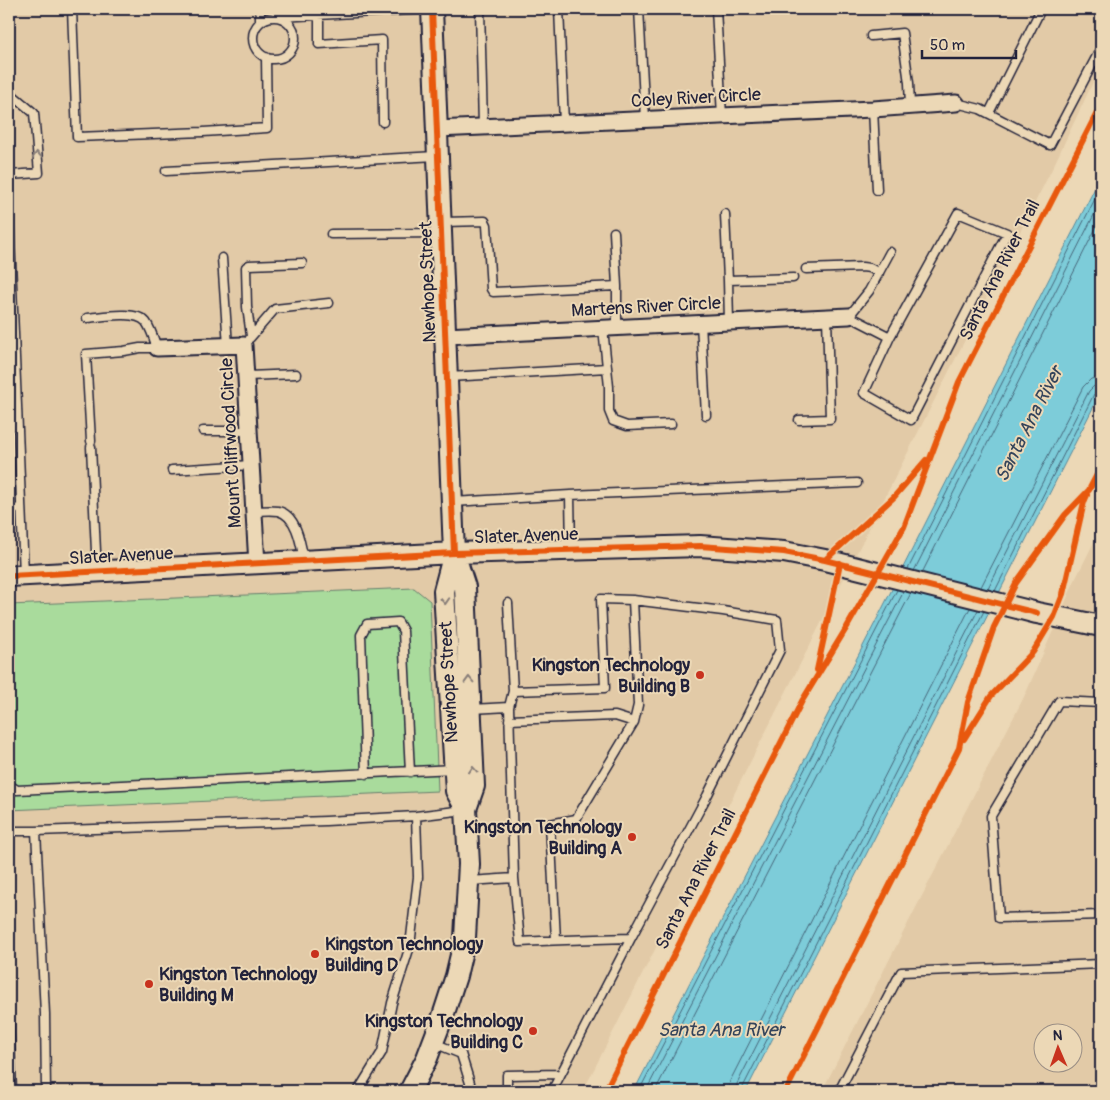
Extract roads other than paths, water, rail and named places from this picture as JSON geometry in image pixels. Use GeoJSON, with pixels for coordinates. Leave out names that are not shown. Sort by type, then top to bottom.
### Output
{"type":"FeatureCollection","features":[{"type":"Feature","properties":{"kind":"street","name":"Newhope Street"},"geometry":{"type":"LineString","coordinates":[[410,1091],[427,1058],[456,976],[465,938],[469,864],[466,810],[474,786],[464,588],[454,554],[432,9]]}},
{"type":"Feature","properties":{"kind":"street","name":"Coley River Circle"},"geometry":{"type":"LineString","coordinates":[[437,129],[873,109],[956,103]]}},
{"type":"Feature","properties":{"kind":"street","name":"Martens River Circle"},"geometry":{"type":"LineString","coordinates":[[444,336],[848,316]]}},
{"type":"Feature","properties":{"kind":"street","name":"Mount Cliffwood Circle"},"geometry":{"type":"LineString","coordinates":[[157,348],[228,346],[247,341],[246,376],[257,564]]}},
{"type":"Feature","properties":{"kind":"street","name":"Slater Avenue"},"geometry":{"type":"LineString","coordinates":[[16,576],[454,554],[700,546],[784,552],[857,568],[1037,613],[1101,626]]}},
{"type":"Feature","properties":{"kind":"street","name":"Newhope Street"},"geometry":{"type":"LineString","coordinates":[[454,554],[444,591],[456,791],[466,810]]}},
{"type":"Feature","properties":{"kind":"lane"},"geometry":{"type":"LineString","coordinates":[[72,9],[77,137],[267,128],[266,57]]}},
{"type":"Feature","properties":{"kind":"lane"},"geometry":{"type":"LineString","coordinates":[[260,9],[260,22],[253,34],[253,41],[260,54],[274,59],[281,58],[292,50],[294,44],[294,30],[291,24],[280,17]]}},
{"type":"Feature","properties":{"kind":"lane"},"geometry":{"type":"LineString","coordinates":[[260,22],[273,16],[319,16],[347,12],[432,9]]}},
{"type":"Feature","properties":{"kind":"lane"},"geometry":{"type":"LineString","coordinates":[[480,9],[483,126]]}},
{"type":"Feature","properties":{"kind":"lane"},"geometry":{"type":"LineString","coordinates":[[559,9],[564,123]]}},
{"type":"Feature","properties":{"kind":"lane"},"geometry":{"type":"LineString","coordinates":[[639,9],[645,120]]}},
{"type":"Feature","properties":{"kind":"lane"},"geometry":{"type":"LineString","coordinates":[[716,9],[722,116]]}},
{"type":"Feature","properties":{"kind":"lane"},"geometry":{"type":"LineString","coordinates":[[989,114],[1041,9]]}},
{"type":"Feature","properties":{"kind":"lane"},"geometry":{"type":"LineString","coordinates":[[319,16],[319,44],[382,40],[383,122]]}},
{"type":"Feature","properties":{"kind":"lane"},"geometry":{"type":"LineString","coordinates":[[871,36],[902,33],[909,83],[910,106]]}},
{"type":"Feature","properties":{"kind":"lane"},"geometry":{"type":"LineString","coordinates":[[956,103],[980,109],[1050,145],[1101,48]]}},
{"type":"Feature","properties":{"kind":"lane"},"geometry":{"type":"LineString","coordinates":[[9,92],[34,113],[39,173],[9,175]]}},
{"type":"Feature","properties":{"kind":"lane"},"geometry":{"type":"LineString","coordinates":[[873,109],[877,190]]}},
{"type":"Feature","properties":{"kind":"lane"},"geometry":{"type":"LineString","coordinates":[[166,170],[438,156]]}},
{"type":"Feature","properties":{"kind":"lane"},"geometry":{"type":"LineString","coordinates":[[958,213],[1007,233],[911,420],[864,394],[890,337],[958,213]]}},
{"type":"Feature","properties":{"kind":"lane"},"geometry":{"type":"LineString","coordinates":[[9,214],[21,508],[16,576]]}},
{"type":"Feature","properties":{"kind":"lane"},"geometry":{"type":"LineString","coordinates":[[725,214],[729,322]]}},
{"type":"Feature","properties":{"kind":"lane"},"geometry":{"type":"LineString","coordinates":[[331,234],[441,227],[485,221],[487,224],[491,289],[493,292],[617,286]]}},
{"type":"Feature","properties":{"kind":"lane"},"geometry":{"type":"LineString","coordinates":[[614,232],[617,286],[610,328],[607,368],[609,411],[613,422],[627,426],[671,424]]}},
{"type":"Feature","properties":{"kind":"lane"},"geometry":{"type":"LineString","coordinates":[[890,252],[869,291],[848,316],[890,337]]}},
{"type":"Feature","properties":{"kind":"lane"},"geometry":{"type":"LineString","coordinates":[[222,258],[228,346]]}},
{"type":"Feature","properties":{"kind":"lane"},"geometry":{"type":"LineString","coordinates":[[247,341],[246,268],[248,265],[302,263]]}},
{"type":"Feature","properties":{"kind":"lane"},"geometry":{"type":"LineString","coordinates":[[806,270],[862,267],[870,268],[879,273]]}},
{"type":"Feature","properties":{"kind":"lane"},"geometry":{"type":"LineString","coordinates":[[728,280],[793,278]]}},
{"type":"Feature","properties":{"kind":"lane"},"geometry":{"type":"LineString","coordinates":[[247,341],[275,309],[329,303]]}},
{"type":"Feature","properties":{"kind":"lane"},"geometry":{"type":"LineString","coordinates":[[87,318],[131,315],[141,317],[149,326],[157,348],[86,354],[97,572]]}},
{"type":"Feature","properties":{"kind":"lane"},"geometry":{"type":"LineString","coordinates":[[798,420],[830,419],[827,317]]}},
{"type":"Feature","properties":{"kind":"lane"},"geometry":{"type":"LineString","coordinates":[[701,323],[706,414]]}},
{"type":"Feature","properties":{"kind":"lane"},"geometry":{"type":"LineString","coordinates":[[446,377],[607,368]]}},
{"type":"Feature","properties":{"kind":"lane"},"geometry":{"type":"LineString","coordinates":[[246,376],[296,374]]}},
{"type":"Feature","properties":{"kind":"lane"},"geometry":{"type":"LineString","coordinates":[[203,431],[249,431]]}},
{"type":"Feature","properties":{"kind":"lane"},"geometry":{"type":"LineString","coordinates":[[172,470],[251,465]]}},
{"type":"Feature","properties":{"kind":"lane"},"geometry":{"type":"LineString","coordinates":[[453,502],[857,483]]}},
{"type":"Feature","properties":{"kind":"lane"},"geometry":{"type":"LineString","coordinates":[[570,495],[571,549]]}},
{"type":"Feature","properties":{"kind":"lane"},"geometry":{"type":"LineString","coordinates":[[9,509],[21,508]]}},
{"type":"Feature","properties":{"kind":"lane"},"geometry":{"type":"LineString","coordinates":[[254,511],[279,511],[286,515],[298,534],[305,562]]}},
{"type":"Feature","properties":{"kind":"lane"},"geometry":{"type":"LineString","coordinates":[[513,691],[605,688],[601,600],[633,600],[722,610],[777,620],[780,650],[707,796],[552,1091]]}},
{"type":"Feature","properties":{"kind":"lane"},"geometry":{"type":"LineString","coordinates":[[556,940],[550,824],[576,819],[634,722],[638,705],[633,600]]}},
{"type":"Feature","properties":{"kind":"lane"},"geometry":{"type":"LineString","coordinates":[[508,603],[513,691],[509,707],[509,720],[514,878],[520,942],[631,938]]}},
{"type":"Feature","properties":{"kind":"lane"},"geometry":{"type":"LineString","coordinates":[[366,774],[361,635],[367,624],[398,622],[403,631],[410,772]]}},
{"type":"Feature","properties":{"kind":"lane"},"geometry":{"type":"LineString","coordinates":[[1101,703],[1060,701],[991,816],[999,918],[1101,915]]}},
{"type":"Feature","properties":{"kind":"lane"},"geometry":{"type":"LineString","coordinates":[[470,709],[509,707]]}},
{"type":"Feature","properties":{"kind":"lane"},"geometry":{"type":"LineString","coordinates":[[509,720],[615,716],[634,722]]}},
{"type":"Feature","properties":{"kind":"lane"},"geometry":{"type":"LineString","coordinates":[[9,785],[17,790],[454,769]]}},
{"type":"Feature","properties":{"kind":"lane"},"geometry":{"type":"LineString","coordinates":[[9,831],[307,822],[416,816],[466,810]]}},
{"type":"Feature","properties":{"kind":"lane"},"geometry":{"type":"LineString","coordinates":[[358,1091],[382,1052],[392,1003],[410,946],[418,877],[416,816]]}},
{"type":"Feature","properties":{"kind":"lane"},"geometry":{"type":"LineString","coordinates":[[36,831],[45,1014],[46,1091]]}},
{"type":"Feature","properties":{"kind":"lane"},"geometry":{"type":"LineString","coordinates":[[468,882],[514,878]]}},
{"type":"Feature","properties":{"kind":"lane"},"geometry":{"type":"LineString","coordinates":[[839,1091],[901,972],[1101,964]]}},
{"type":"Feature","properties":{"kind":"lane"},"geometry":{"type":"LineString","coordinates":[[9,1021],[12,1091]]}},
{"type":"Feature","properties":{"kind":"lane"},"geometry":{"type":"LineString","coordinates":[[432,1043],[461,1054],[470,1082],[470,1091]]}},
{"type":"Feature","properties":{"kind":"lane"},"geometry":{"type":"LineString","coordinates":[[507,1091],[507,1075],[560,1074]]}},
{"type":"Feature","properties":{"kind":"water","name":"Santa Ana River"},"geometry":{"type":"Polygon","coordinates":[[[1101,176],[1101,392],[746,1091],[634,1091],[878,617],[1101,176]]]}},
{"type":"Feature","properties":{"kind":"place","name":"Kingston Technology Building B"},"geometry":{"type":"Point","coordinates":[700,675]}},
{"type":"Feature","properties":{"kind":"place","name":"Kingston Technology Building A"},"geometry":{"type":"Point","coordinates":[632,837]}},
{"type":"Feature","properties":{"kind":"place","name":"Kingston Technology Building D"},"geometry":{"type":"Point","coordinates":[315,954]}},
{"type":"Feature","properties":{"kind":"place","name":"Kingston Technology Building M"},"geometry":{"type":"Point","coordinates":[149,984]}},
{"type":"Feature","properties":{"kind":"place","name":"Kingston Technology Building C"},"geometry":{"type":"Point","coordinates":[533,1031]}}]}
